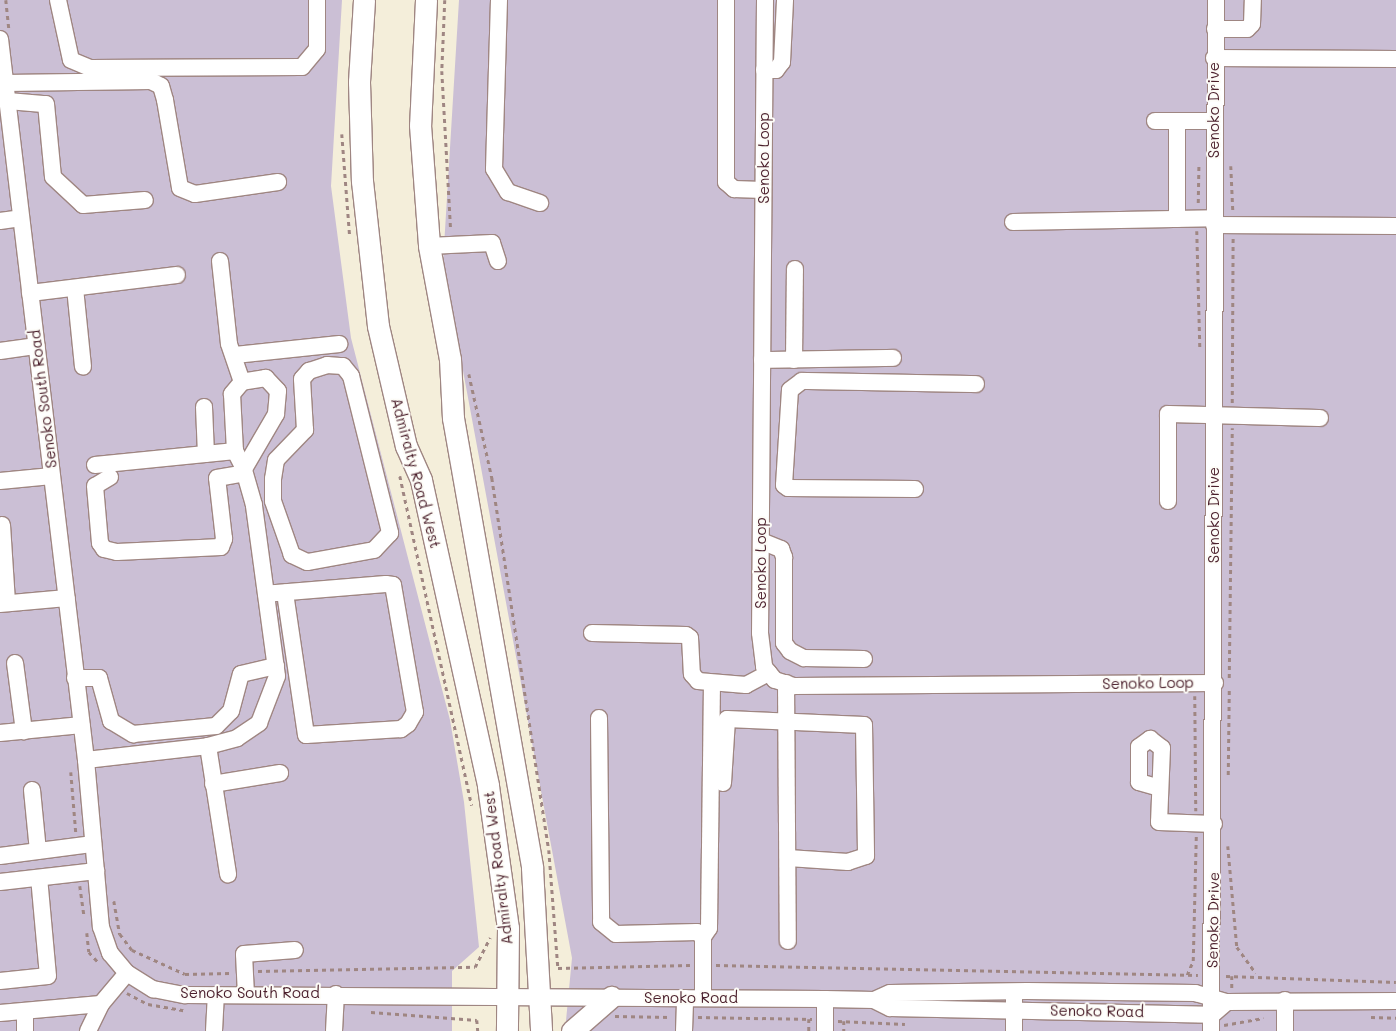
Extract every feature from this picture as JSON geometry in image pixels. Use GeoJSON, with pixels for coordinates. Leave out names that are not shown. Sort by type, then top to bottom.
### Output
{"type":"FeatureCollection","features":[{"type":"Feature","properties":{"kind":"main road","name":"Admiralty Road West"},"geometry":{"type":"LineString","coordinates":[[364,0],[359,82],[362,181],[378,326],[406,446],[421,480],[488,786],[508,928],[510,995],[507,1031]]}},
{"type":"Feature","properties":{"kind":"main road","name":"Admiralty Road West"},"geometry":{"type":"LineString","coordinates":[[426,0],[420,124],[429,246],[450,359],[453,418],[532,868],[542,997],[541,1031]]}},
{"type":"Feature","properties":{"kind":"main road"},"geometry":{"type":"LineString","coordinates":[[572,1031],[611,997]]}},
{"type":"Feature","properties":{"kind":"street"},"geometry":{"type":"LineString","coordinates":[[58,0],[71,60],[90,68],[302,68],[317,49],[317,0]]}},
{"type":"Feature","properties":{"kind":"street"},"geometry":{"type":"LineString","coordinates":[[499,0],[494,169],[508,192],[540,203]]}},
{"type":"Feature","properties":{"kind":"street"},"geometry":{"type":"LineString","coordinates":[[726,0],[726,182],[734,189],[763,190]]}},
{"type":"Feature","properties":{"kind":"street","name":"Senoko Loop"},"geometry":{"type":"LineString","coordinates":[[765,0],[760,633],[764,667],[769,673]]}},
{"type":"Feature","properties":{"kind":"street"},"geometry":{"type":"LineString","coordinates":[[764,70],[776,70],[782,62],[785,0]]}},
{"type":"Feature","properties":{"kind":"street","name":"Senoko Drive"},"geometry":{"type":"LineString","coordinates":[[1212,1023],[1220,998],[1214,824],[1214,58],[1216,0]]}},
{"type":"Feature","properties":{"kind":"street"},"geometry":{"type":"LineString","coordinates":[[1215,28],[1247,29],[1252,24],[1254,0]]}},
{"type":"Feature","properties":{"kind":"street","name":"Senoko South Road"},"geometry":{"type":"LineString","coordinates":[[0,39],[5,95],[86,760],[85,845],[96,871],[101,927],[122,979],[153,990],[216,995],[510,995]]}},
{"type":"Feature","properties":{"kind":"street"},"geometry":{"type":"LineString","coordinates":[[1214,58],[1396,59]]}},
{"type":"Feature","properties":{"kind":"street"},"geometry":{"type":"LineString","coordinates":[[5,95],[150,81],[161,86],[166,100],[180,188],[195,194],[278,182]]}},
{"type":"Feature","properties":{"kind":"street"},"geometry":{"type":"LineString","coordinates":[[5,95],[46,104],[53,178],[77,201],[97,206],[145,200]]}},
{"type":"Feature","properties":{"kind":"street"},"geometry":{"type":"LineString","coordinates":[[1155,121],[1214,121]]}},
{"type":"Feature","properties":{"kind":"street"},"geometry":{"type":"LineString","coordinates":[[1177,122],[1177,219]]}},
{"type":"Feature","properties":{"kind":"street"},"geometry":{"type":"LineString","coordinates":[[0,221],[21,218]]}},
{"type":"Feature","properties":{"kind":"street"},"geometry":{"type":"LineString","coordinates":[[1013,222],[1177,219],[1214,221],[1234,225],[1396,226]]}},
{"type":"Feature","properties":{"kind":"street"},"geometry":{"type":"LineString","coordinates":[[429,246],[451,243],[492,243],[498,261]]}},
{"type":"Feature","properties":{"kind":"street"},"geometry":{"type":"LineString","coordinates":[[220,261],[229,344],[242,382]]}},
{"type":"Feature","properties":{"kind":"street"},"geometry":{"type":"LineString","coordinates":[[794,360],[795,268]]}},
{"type":"Feature","properties":{"kind":"street"},"geometry":{"type":"LineString","coordinates":[[30,293],[177,276]]}},
{"type":"Feature","properties":{"kind":"street"},"geometry":{"type":"LineString","coordinates":[[75,288],[83,367]]}},
{"type":"Feature","properties":{"kind":"street"},"geometry":{"type":"LineString","coordinates":[[234,355],[339,344]]}},
{"type":"Feature","properties":{"kind":"street"},"geometry":{"type":"LineString","coordinates":[[0,351],[36,346]]}},
{"type":"Feature","properties":{"kind":"street"},"geometry":{"type":"LineString","coordinates":[[762,360],[893,358]]}},
{"type":"Feature","properties":{"kind":"street"},"geometry":{"type":"LineString","coordinates":[[327,365],[343,366],[356,392],[387,514],[390,533],[385,543],[325,562],[299,560],[292,555],[273,501],[276,460],[305,430],[302,379],[309,371],[327,365]]}},
{"type":"Feature","properties":{"kind":"street"},"geometry":{"type":"LineString","coordinates":[[86,760],[208,746],[238,738],[259,723],[277,676],[254,505],[244,471],[235,451],[232,394],[242,382],[266,378],[274,382],[278,400],[270,426],[244,471],[217,478],[224,539],[221,547],[117,552],[100,544],[95,486],[110,477]]}},
{"type":"Feature","properties":{"kind":"street"},"geometry":{"type":"LineString","coordinates":[[915,489],[794,491],[784,484],[787,430],[794,383],[976,384]]}},
{"type":"Feature","properties":{"kind":"street"},"geometry":{"type":"LineString","coordinates":[[204,407],[206,454]]}},
{"type":"Feature","properties":{"kind":"street"},"geometry":{"type":"LineString","coordinates":[[1168,501],[1168,414],[1214,413],[1320,418]]}},
{"type":"Feature","properties":{"kind":"street"},"geometry":{"type":"LineString","coordinates":[[762,428],[787,430]]}},
{"type":"Feature","properties":{"kind":"street"},"geometry":{"type":"LineString","coordinates":[[95,465],[235,451]]}},
{"type":"Feature","properties":{"kind":"street"},"geometry":{"type":"LineString","coordinates":[[0,481],[52,476]]}},
{"type":"Feature","properties":{"kind":"street"},"geometry":{"type":"LineString","coordinates":[[254,505],[273,501]]}},
{"type":"Feature","properties":{"kind":"street"},"geometry":{"type":"LineString","coordinates":[[2,525],[3,604],[67,598]]}},
{"type":"Feature","properties":{"kind":"street"},"geometry":{"type":"LineString","coordinates":[[761,541],[782,549],[784,557],[784,643],[790,651],[804,658],[864,659]]}},
{"type":"Feature","properties":{"kind":"street"},"geometry":{"type":"LineString","coordinates":[[266,594],[285,592],[394,585],[415,712],[408,724],[401,729],[306,735],[285,592]]}},
{"type":"Feature","properties":{"kind":"street"},"geometry":{"type":"LineString","coordinates":[[592,632],[686,635],[690,638],[692,674],[698,681],[712,684],[746,685],[769,673],[786,683],[788,941]]}},
{"type":"Feature","properties":{"kind":"street"},"geometry":{"type":"LineString","coordinates":[[15,663],[24,731]]}},
{"type":"Feature","properties":{"kind":"street"},"geometry":{"type":"LineString","coordinates":[[75,678],[99,678],[111,721],[133,734],[216,726],[231,711],[241,674],[276,666]]}},
{"type":"Feature","properties":{"kind":"street","name":"Senoko Loop"},"geometry":{"type":"LineString","coordinates":[[786,683],[1215,683]]}},
{"type":"Feature","properties":{"kind":"street"},"geometry":{"type":"LineString","coordinates":[[703,997],[703,937],[709,928],[712,684]]}},
{"type":"Feature","properties":{"kind":"street"},"geometry":{"type":"LineString","coordinates":[[599,718],[601,922],[616,934],[691,932],[703,937]]}},
{"type":"Feature","properties":{"kind":"street"},"geometry":{"type":"LineString","coordinates":[[723,783],[724,720],[855,722],[864,725],[867,735],[866,856],[848,862],[788,858]]}},
{"type":"Feature","properties":{"kind":"street"},"geometry":{"type":"LineString","coordinates":[[0,733],[82,725]]}},
{"type":"Feature","properties":{"kind":"street"},"geometry":{"type":"LineString","coordinates":[[208,746],[212,784],[228,874]]}},
{"type":"Feature","properties":{"kind":"street"},"geometry":{"type":"LineString","coordinates":[[212,784],[280,773]]}},
{"type":"Feature","properties":{"kind":"street"},"geometry":{"type":"LineString","coordinates":[[1160,788],[1159,822],[1214,824]]}},
{"type":"Feature","properties":{"kind":"street"},"geometry":{"type":"LineString","coordinates":[[32,790],[38,851]]}},
{"type":"Feature","properties":{"kind":"street"},"geometry":{"type":"LineString","coordinates":[[0,856],[85,845]]}},
{"type":"Feature","properties":{"kind":"street"},"geometry":{"type":"LineString","coordinates":[[0,882],[96,871]]}},
{"type":"Feature","properties":{"kind":"street"},"geometry":{"type":"LineString","coordinates":[[0,981],[48,976],[39,878]]}},
{"type":"Feature","properties":{"kind":"street"},"geometry":{"type":"LineString","coordinates":[[246,994],[243,972],[244,954],[295,950]]}},
{"type":"Feature","properties":{"kind":"street"},"geometry":{"type":"LineString","coordinates":[[88,1031],[101,1004],[122,979]]}},
{"type":"Feature","properties":{"kind":"street"},"geometry":{"type":"LineString","coordinates":[[1014,991],[1014,1031]]}},
{"type":"Feature","properties":{"kind":"street","name":"Senoko Road"},"geometry":{"type":"LineString","coordinates":[[874,1000],[890,993],[1014,991],[1286,1000],[1396,1001]]}},
{"type":"Feature","properties":{"kind":"street"},"geometry":{"type":"LineString","coordinates":[[334,1031],[336,994]]}},
{"type":"Feature","properties":{"kind":"street"},"geometry":{"type":"LineString","coordinates":[[214,1031],[216,995]]}},
{"type":"Feature","properties":{"kind":"street","name":"Senoko Road"},"geometry":{"type":"LineString","coordinates":[[510,995],[542,997],[825,998],[874,1000],[890,1008],[1014,1010],[1212,1023]]}},
{"type":"Feature","properties":{"kind":"street"},"geometry":{"type":"LineString","coordinates":[[684,1031],[685,998]]}},
{"type":"Feature","properties":{"kind":"street"},"geometry":{"type":"LineString","coordinates":[[825,998],[825,1031]]}},
{"type":"Feature","properties":{"kind":"street"},"geometry":{"type":"LineString","coordinates":[[1285,1024],[1286,1000]]}},
{"type":"Feature","properties":{"kind":"street"},"geometry":{"type":"LineString","coordinates":[[0,1013],[101,1004]]}},
{"type":"Feature","properties":{"kind":"street"},"geometry":{"type":"LineString","coordinates":[[24,1011],[25,1031]]}},
{"type":"Feature","properties":{"kind":"path"},"geometry":{"type":"LineString","coordinates":[[445,0],[442,71],[451,243]]}},
{"type":"Feature","properties":{"kind":"path"},"geometry":{"type":"LineString","coordinates":[[1228,786],[1234,225]]}},
{"type":"Feature","properties":{"kind":"path"},"geometry":{"type":"LineString","coordinates":[[467,366],[492,478],[549,850],[558,968],[703,965],[1187,975]]}},
{"type":"Feature","properties":{"kind":"path"},"geometry":{"type":"LineString","coordinates":[[71,783],[85,845]]}},
{"type":"Feature","properties":{"kind":"path"},"geometry":{"type":"LineString","coordinates":[[1228,839],[1237,948],[1250,969],[1257,974],[1396,982]]}},
{"type":"Feature","properties":{"kind":"path"},"geometry":{"type":"LineString","coordinates":[[78,873],[90,952],[100,965]]}},
{"type":"Feature","properties":{"kind":"path"},"geometry":{"type":"LineString","coordinates":[[114,897],[120,934],[132,950],[185,974],[475,967]]}},
{"type":"Feature","properties":{"kind":"path"},"geometry":{"type":"LineString","coordinates":[[122,979],[148,1004],[185,1010]]}},
{"type":"Feature","properties":{"kind":"path"},"geometry":{"type":"LineString","coordinates":[[363,1011],[477,1020],[478,1031]]}},
{"type":"Feature","properties":{"kind":"path"},"geometry":{"type":"LineString","coordinates":[[1361,1017],[1396,1018]]}},
{"type":"Feature","properties":{"kind":"path"},"geometry":{"type":"LineString","coordinates":[[809,1019],[809,1031]]}},
{"type":"Feature","properties":{"kind":"path"},"geometry":{"type":"LineString","coordinates":[[844,1021],[844,1031]]}},
{"type":"Feature","properties":{"kind":"path"},"geometry":{"type":"LineString","coordinates":[[1227,1025],[1285,1024]]}},
{"type":"Feature","properties":{"kind":"shaded area"},"geometry":{"type":"Polygon","coordinates":[[[0,0],[342,0],[331,186],[351,338],[450,720],[464,802],[479,947],[452,971],[452,1031],[0,1031],[0,0]]]}},
{"type":"Feature","properties":{"kind":"shaded area"},"geometry":{"type":"Polygon","coordinates":[[[459,0],[1396,0],[1396,1031],[565,1031],[572,958],[443,263],[459,0]]]}}]}
